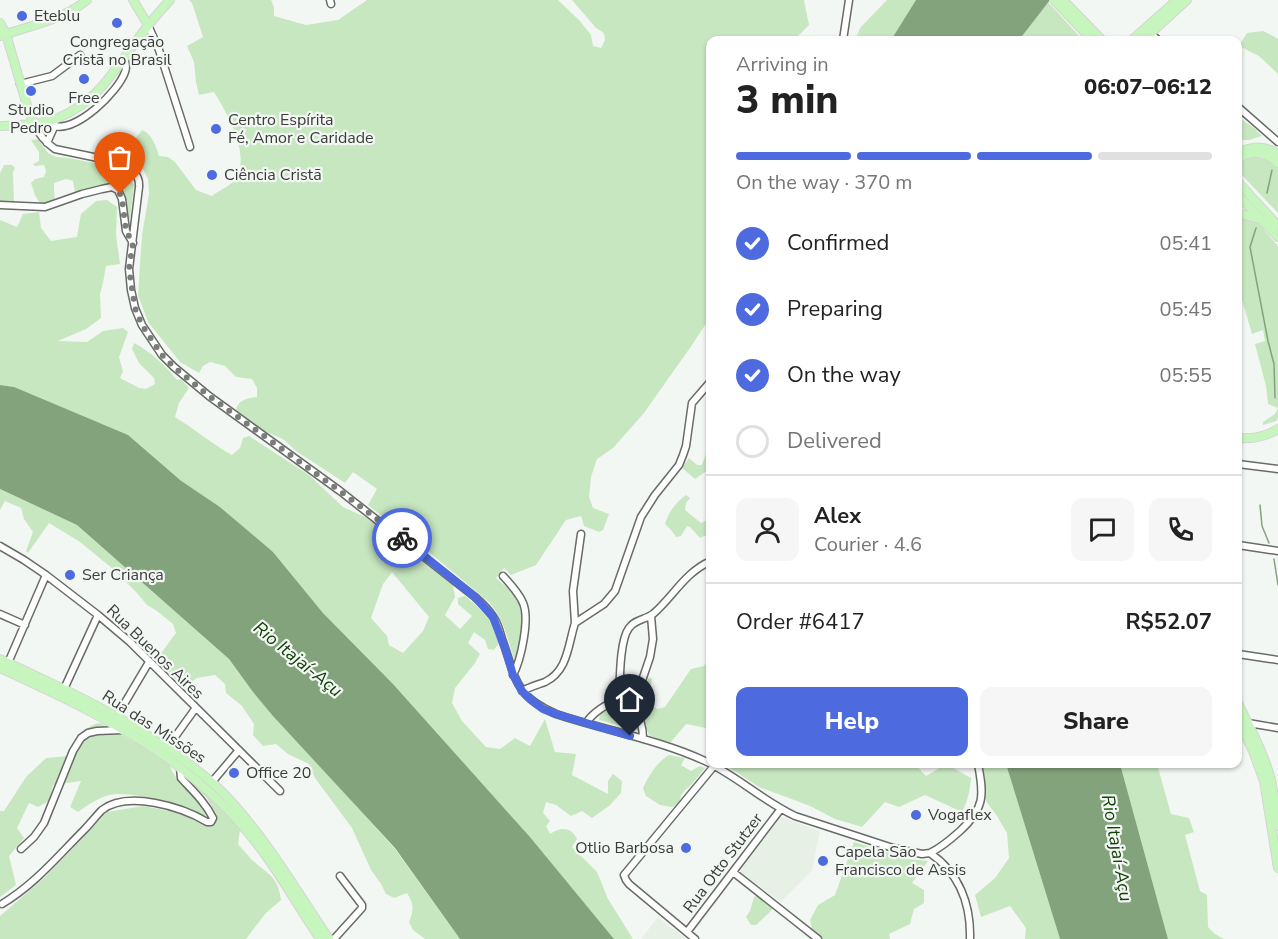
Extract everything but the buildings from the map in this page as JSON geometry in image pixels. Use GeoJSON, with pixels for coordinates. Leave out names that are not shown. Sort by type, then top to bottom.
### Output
{"type":"FeatureCollection","features":[{"type":"Feature","properties":{"kind":"main road"},"geometry":{"type":"LineString","coordinates":[[3,35],[62,15],[87,0]]}},
{"type":"Feature","properties":{"kind":"main road"},"geometry":{"type":"LineString","coordinates":[[134,0],[148,25]]}},
{"type":"Feature","properties":{"kind":"main road"},"geometry":{"type":"LineString","coordinates":[[0,126],[45,122],[78,108],[95,94],[170,0]]}},
{"type":"Feature","properties":{"kind":"main road"},"geometry":{"type":"LineString","coordinates":[[1054,0],[1088,36]]}},
{"type":"Feature","properties":{"kind":"main road"},"geometry":{"type":"LineString","coordinates":[[1064,0],[1098,36]]}},
{"type":"Feature","properties":{"kind":"main road"},"geometry":{"type":"LineString","coordinates":[[1136,36],[1176,0]]}},
{"type":"Feature","properties":{"kind":"main road"},"geometry":{"type":"LineString","coordinates":[[1147,36],[1187,0]]}},
{"type":"Feature","properties":{"kind":"main road"},"geometry":{"type":"LineString","coordinates":[[0,23],[34,124]]}},
{"type":"Feature","properties":{"kind":"main road"},"geometry":{"type":"LineString","coordinates":[[0,41],[10,50]]}},
{"type":"Feature","properties":{"kind":"main road"},"geometry":{"type":"LineString","coordinates":[[14,125],[24,118],[28,109]]}},
{"type":"Feature","properties":{"kind":"main road"},"geometry":{"type":"LineString","coordinates":[[1242,151],[1261,147],[1278,154]]}},
{"type":"Feature","properties":{"kind":"main road"},"geometry":{"type":"LineString","coordinates":[[1242,157],[1254,153],[1267,155],[1278,163]]}},
{"type":"Feature","properties":{"kind":"main road"},"geometry":{"type":"LineString","coordinates":[[1242,187],[1278,237]]}},
{"type":"Feature","properties":{"kind":"main road"},"geometry":{"type":"LineString","coordinates":[[1242,198],[1278,226]]}},
{"type":"Feature","properties":{"kind":"main road"},"geometry":{"type":"LineString","coordinates":[[1242,214],[1278,219]]}},
{"type":"Feature","properties":{"kind":"main road"},"geometry":{"type":"LineString","coordinates":[[1242,438],[1263,436],[1278,429]]}},
{"type":"Feature","properties":{"kind":"main road","name":"Rua das Missões"},"geometry":{"type":"LineString","coordinates":[[0,659],[117,716],[167,748],[212,782],[256,831],[329,939]]}},
{"type":"Feature","properties":{"kind":"main road","name":"Rua das Missões"},"geometry":{"type":"LineString","coordinates":[[0,668],[127,730],[180,767],[219,800],[265,855],[320,939]]}},
{"type":"Feature","properties":{"kind":"main road"},"geometry":{"type":"LineString","coordinates":[[54,694],[64,689]]}},
{"type":"Feature","properties":{"kind":"main road"},"geometry":{"type":"LineString","coordinates":[[1242,711],[1254,735],[1275,790],[1278,826]]}},
{"type":"Feature","properties":{"kind":"main road"},"geometry":{"type":"LineString","coordinates":[[1242,728],[1264,781],[1278,868]]}},
{"type":"Feature","properties":{"kind":"street"},"geometry":{"type":"LineString","coordinates":[[844,36],[849,0]]}},
{"type":"Feature","properties":{"kind":"street"},"geometry":{"type":"LineString","coordinates":[[148,25],[159,50],[190,147]]}},
{"type":"Feature","properties":{"kind":"street"},"geometry":{"type":"LineString","coordinates":[[1150,33],[1153,36]]}},
{"type":"Feature","properties":{"kind":"street"},"geometry":{"type":"LineString","coordinates":[[20,84],[52,76],[80,55]]}},
{"type":"Feature","properties":{"kind":"street"},"geometry":{"type":"LineString","coordinates":[[45,122],[54,127],[71,125],[98,108],[125,73],[124,58]]}},
{"type":"Feature","properties":{"kind":"street"},"geometry":{"type":"LineString","coordinates":[[1242,110],[1278,142]]}},
{"type":"Feature","properties":{"kind":"street"},"geometry":{"type":"LineString","coordinates":[[47,143],[60,117]]}},
{"type":"Feature","properties":{"kind":"street"},"geometry":{"type":"LineString","coordinates":[[34,124],[38,133],[55,149],[122,162],[136,174],[140,181],[129,269],[135,308],[142,325],[162,355],[174,367],[209,396],[340,491],[475,597],[493,617],[513,675],[522,691],[543,709],[684,752],[706,762]]}},
{"type":"Feature","properties":{"kind":"street"},"geometry":{"type":"LineString","coordinates":[[0,205],[45,207],[92,191],[112,187],[118,190],[122,199],[126,231],[133,243]]}},
{"type":"Feature","properties":{"kind":"street"},"geometry":{"type":"LineString","coordinates":[[575,623],[604,604],[615,591],[641,517],[679,465],[686,446],[692,403],[706,389]]}},
{"type":"Feature","properties":{"kind":"street"},"geometry":{"type":"LineString","coordinates":[[1242,464],[1278,469]]}},
{"type":"Feature","properties":{"kind":"street"},"geometry":{"type":"LineString","coordinates":[[522,691],[552,678],[563,667],[575,623],[573,591],[580,534]]}},
{"type":"Feature","properties":{"kind":"street","name":"Rua Buenos Aires"},"geometry":{"type":"LineString","coordinates":[[0,546],[46,576],[130,642],[280,791]]}},
{"type":"Feature","properties":{"kind":"street"},"geometry":{"type":"LineString","coordinates":[[1242,546],[1278,550]]}},
{"type":"Feature","properties":{"kind":"street"},"geometry":{"type":"LineString","coordinates":[[618,701],[622,651],[629,627],[638,620],[651,616],[689,576],[706,563]]}},
{"type":"Feature","properties":{"kind":"street"},"geometry":{"type":"LineString","coordinates":[[8,663],[46,576]]}},
{"type":"Feature","properties":{"kind":"street"},"geometry":{"type":"LineString","coordinates":[[503,576],[524,604],[524,635],[513,675]]}},
{"type":"Feature","properties":{"kind":"street"},"geometry":{"type":"LineString","coordinates":[[0,614],[25,625]]}},
{"type":"Feature","properties":{"kind":"street"},"geometry":{"type":"LineString","coordinates":[[64,689],[98,615]]}},
{"type":"Feature","properties":{"kind":"street"},"geometry":{"type":"LineString","coordinates":[[633,707],[652,648],[651,616]]}},
{"type":"Feature","properties":{"kind":"street"},"geometry":{"type":"LineString","coordinates":[[1242,655],[1278,660]]}},
{"type":"Feature","properties":{"kind":"street"},"geometry":{"type":"LineString","coordinates":[[117,716],[149,662]]}},
{"type":"Feature","properties":{"kind":"street"},"geometry":{"type":"LineString","coordinates":[[586,723],[592,714],[618,701],[626,703],[633,707],[640,718],[643,739]]}},
{"type":"Feature","properties":{"kind":"street"},"geometry":{"type":"LineString","coordinates":[[167,748],[195,709]]}},
{"type":"Feature","properties":{"kind":"street"},"geometry":{"type":"LineString","coordinates":[[1248,723],[1278,728]]}},
{"type":"Feature","properties":{"kind":"street"},"geometry":{"type":"LineString","coordinates":[[21,849],[44,823],[73,751],[81,738],[97,730],[127,730]]}},
{"type":"Feature","properties":{"kind":"street"},"geometry":{"type":"LineString","coordinates":[[212,782],[239,750]]}},
{"type":"Feature","properties":{"kind":"street"},"geometry":{"type":"LineString","coordinates":[[2,904],[34,881],[103,810],[118,803],[138,801],[163,805],[211,822],[213,818],[209,810],[181,778],[180,767]]}},
{"type":"Feature","properties":{"kind":"street"},"geometry":{"type":"LineString","coordinates":[[695,939],[629,884],[624,875],[712,768]]}},
{"type":"Feature","properties":{"kind":"street"},"geometry":{"type":"LineString","coordinates":[[717,768],[780,810],[810,822],[893,848],[922,854],[942,847],[970,822],[979,809],[982,793],[979,768]]}},
{"type":"Feature","properties":{"kind":"street","name":"Rua Otto Stutzer"},"geometry":{"type":"LineString","coordinates":[[687,932],[780,810]]}},
{"type":"Feature","properties":{"kind":"street"},"geometry":{"type":"LineString","coordinates":[[930,853],[950,871],[960,886],[969,915],[970,939]]}},
{"type":"Feature","properties":{"kind":"street"},"geometry":{"type":"LineString","coordinates":[[733,872],[818,939]]}},
{"type":"Feature","properties":{"kind":"street"},"geometry":{"type":"LineString","coordinates":[[334,939],[362,908],[340,876]]}},
{"type":"Feature","properties":{"kind":"shaded area"},"geometry":{"type":"Polygon","coordinates":[[[189,0],[271,0],[274,16],[306,25],[338,20],[367,0],[558,0],[591,35],[593,46],[601,48],[605,40],[604,33],[596,28],[572,0],[804,0],[809,25],[798,36],[706,36],[706,324],[644,413],[613,448],[597,459],[591,477],[589,497],[593,508],[609,514],[603,530],[599,532],[584,526],[581,516],[566,520],[536,565],[511,575],[504,568],[496,578],[515,596],[521,611],[521,633],[515,662],[502,623],[489,602],[368,505],[377,489],[353,472],[345,483],[296,451],[283,439],[264,431],[236,410],[241,402],[257,397],[257,388],[252,379],[236,377],[225,366],[210,362],[203,366],[199,373],[180,362],[148,322],[138,295],[142,235],[149,194],[148,179],[141,165],[129,159],[138,147],[136,138],[142,130],[148,134],[159,156],[168,157],[175,162],[196,190],[212,196],[233,182],[240,170],[241,159],[236,135],[225,111],[214,92],[199,95],[194,62],[187,46],[203,37],[189,0]]]}},
{"type":"Feature","properties":{"kind":"shaded area"},"geometry":{"type":"Polygon","coordinates":[[[887,0],[916,0],[894,36],[857,36],[860,28],[887,0]]]}},
{"type":"Feature","properties":{"kind":"shaded area"},"geometry":{"type":"Polygon","coordinates":[[[1048,2],[1079,36],[1022,36],[1048,2]]]}},
{"type":"Feature","properties":{"kind":"shaded area"},"geometry":{"type":"Polygon","coordinates":[[[1263,31],[1278,39],[1278,74],[1259,56],[1242,48],[1242,41],[1247,33],[1263,31]]]}},
{"type":"Feature","properties":{"kind":"shaded area"},"geometry":{"type":"Polygon","coordinates":[[[1242,120],[1262,136],[1242,140],[1242,120]]]}},
{"type":"Feature","properties":{"kind":"shaded area"},"geometry":{"type":"Polygon","coordinates":[[[38,139],[48,153],[56,157],[124,170],[134,185],[130,219],[128,219],[124,194],[115,183],[75,193],[73,181],[66,179],[54,183],[55,200],[41,205],[31,183],[35,179],[44,177],[46,171],[44,165],[35,166],[33,164],[39,161],[39,152],[31,140],[38,139]]]}},
{"type":"Feature","properties":{"kind":"shaded area"},"geometry":{"type":"Polygon","coordinates":[[[1249,156],[1264,156],[1278,166],[1278,213],[1242,175],[1242,160],[1249,156]]]}},
{"type":"Feature","properties":{"kind":"shaded area"},"geometry":{"type":"Polygon","coordinates":[[[4,165],[12,165],[15,168],[13,172],[14,204],[0,203],[0,173],[4,165]]]}},
{"type":"Feature","properties":{"kind":"shaded area"},"geometry":{"type":"Polygon","coordinates":[[[107,200],[117,207],[116,235],[120,264],[106,266],[100,294],[101,318],[86,329],[58,341],[87,342],[103,331],[123,328],[128,332],[119,357],[123,371],[120,378],[139,388],[146,389],[155,384],[154,378],[139,363],[132,349],[134,343],[140,346],[189,388],[179,403],[175,417],[232,455],[240,448],[243,438],[249,436],[309,475],[343,507],[367,518],[390,535],[453,585],[455,597],[445,615],[460,629],[472,616],[458,604],[458,598],[465,596],[482,611],[495,629],[499,643],[494,650],[488,649],[485,640],[474,632],[468,643],[480,654],[455,688],[452,703],[462,721],[486,747],[500,749],[515,738],[530,746],[545,719],[555,752],[576,754],[572,775],[608,794],[608,781],[613,774],[622,781],[621,793],[609,806],[592,818],[582,811],[571,816],[556,805],[546,802],[543,813],[550,821],[546,826],[550,834],[565,829],[575,835],[577,839],[572,847],[597,872],[608,899],[633,939],[614,939],[530,837],[393,684],[323,613],[273,552],[220,507],[180,480],[14,387],[0,385],[0,220],[17,227],[23,214],[39,212],[41,228],[51,241],[77,237],[81,214],[96,201],[107,200]],[[392,572],[383,584],[371,618],[387,636],[389,645],[403,653],[423,631],[429,617],[392,572]]]}},
{"type":"Feature","properties":{"kind":"shaded area"},"geometry":{"type":"Polygon","coordinates":[[[1242,217],[1258,223],[1278,246],[1278,408],[1268,404],[1266,386],[1255,344],[1265,341],[1263,330],[1252,334],[1242,300],[1242,217]]]}},
{"type":"Feature","properties":{"kind":"shaded area"},"geometry":{"type":"Polygon","coordinates":[[[1278,408],[1276,421],[1263,425],[1263,422],[1275,414],[1278,408]]]}},
{"type":"Feature","properties":{"kind":"shaded area"},"geometry":{"type":"Polygon","coordinates":[[[706,454],[706,471],[695,479],[682,468],[689,458],[697,465],[702,465],[706,454]]]}},
{"type":"Feature","properties":{"kind":"shaded area"},"geometry":{"type":"Polygon","coordinates":[[[0,489],[77,525],[229,659],[253,692],[395,849],[460,939],[425,939],[413,930],[409,922],[412,904],[407,893],[394,898],[386,894],[371,870],[352,828],[315,778],[309,764],[288,754],[276,744],[263,746],[253,735],[254,724],[242,706],[226,693],[225,684],[215,675],[197,678],[184,687],[156,660],[176,633],[173,624],[147,605],[113,569],[80,542],[49,523],[28,553],[26,551],[33,532],[24,519],[21,508],[5,501],[0,510],[0,489]]]}},
{"type":"Feature","properties":{"kind":"shaded area"},"geometry":{"type":"Polygon","coordinates":[[[686,495],[690,498],[685,510],[701,523],[706,520],[706,536],[700,538],[687,526],[681,536],[676,537],[665,524],[679,501],[686,495]]]}},
{"type":"Feature","properties":{"kind":"shaded area"},"geometry":{"type":"Polygon","coordinates":[[[706,663],[706,728],[686,724],[671,742],[649,735],[639,707],[641,695],[649,678],[652,680],[647,693],[647,701],[657,709],[665,707],[691,669],[704,666],[706,663]]]}},
{"type":"Feature","properties":{"kind":"shaded area"},"geometry":{"type":"Polygon","coordinates":[[[615,706],[625,707],[631,712],[640,728],[639,731],[599,720],[600,714],[615,706]]]}},
{"type":"Feature","properties":{"kind":"shaded area"},"geometry":{"type":"Polygon","coordinates":[[[100,723],[168,763],[175,776],[207,811],[206,815],[161,800],[127,794],[106,796],[78,812],[70,807],[81,781],[53,785],[49,801],[38,807],[29,803],[17,828],[24,838],[9,856],[16,885],[0,897],[0,811],[4,811],[26,777],[46,758],[68,756],[85,731],[94,724],[100,723]]]}},
{"type":"Feature","properties":{"kind":"shaded area"},"geometry":{"type":"Polygon","coordinates":[[[669,755],[685,758],[681,765],[691,771],[700,766],[705,768],[681,795],[680,801],[671,807],[660,805],[646,796],[643,788],[654,769],[669,755]]]}},
{"type":"Feature","properties":{"kind":"shaded area"},"geometry":{"type":"Polygon","coordinates":[[[730,768],[919,768],[926,776],[939,768],[953,768],[971,778],[966,804],[962,812],[925,795],[899,807],[885,802],[862,827],[835,819],[810,806],[759,787],[730,768]]]}},
{"type":"Feature","properties":{"kind":"shaded area"},"geometry":{"type":"Polygon","coordinates":[[[983,768],[1007,768],[1060,939],[1025,939],[1026,928],[1010,906],[981,917],[975,895],[995,878],[1009,858],[1007,833],[983,795],[983,768]]]}},
{"type":"Feature","properties":{"kind":"shaded area"},"geometry":{"type":"Polygon","coordinates":[[[1121,768],[1158,768],[1171,814],[1189,818],[1194,832],[1185,835],[1200,891],[1207,895],[1208,927],[1224,939],[1168,939],[1121,768]]]}},
{"type":"Feature","properties":{"kind":"shaded area"},"geometry":{"type":"Polygon","coordinates":[[[183,774],[217,802],[240,830],[238,844],[271,876],[280,892],[281,900],[266,913],[246,939],[0,939],[0,916],[43,879],[107,812],[143,806],[175,812],[212,826],[215,824],[217,815],[206,797],[183,774]]]}},
{"type":"Feature","properties":{"kind":"shaded area"},"geometry":{"type":"Polygon","coordinates":[[[781,817],[820,831],[812,870],[781,902],[740,871],[781,817]]]}},
{"type":"Feature","properties":{"kind":"shaded area"},"geometry":{"type":"Polygon","coordinates":[[[854,842],[909,859],[928,861],[912,883],[924,890],[924,903],[914,909],[910,924],[889,934],[890,939],[823,939],[812,929],[810,920],[818,905],[835,895],[854,842]]]}},
{"type":"Feature","properties":{"kind":"shaded area"},"geometry":{"type":"Polygon","coordinates":[[[759,895],[772,906],[772,910],[756,925],[751,925],[746,917],[754,897],[759,895]]]}},
{"type":"Feature","properties":{"kind":"shaded area"},"geometry":{"type":"Polygon","coordinates":[[[658,917],[685,938],[685,939],[641,939],[658,917]]]}},
{"type":"Feature","properties":{"kind":"water"},"geometry":{"type":"Polygon","coordinates":[[[916,0],[1050,0],[1022,36],[894,36],[916,0]]]}},
{"type":"Feature","properties":{"kind":"water","name":"Rio Itajaí-Açu"},"geometry":{"type":"Polygon","coordinates":[[[0,385],[14,387],[128,435],[180,480],[220,507],[273,552],[323,613],[393,684],[530,837],[614,939],[460,939],[395,848],[273,716],[229,659],[77,525],[0,489],[0,385]]]}},
{"type":"Feature","properties":{"kind":"water","name":"Rio Itajaí-Açu"},"geometry":{"type":"Polygon","coordinates":[[[1007,768],[1121,768],[1168,939],[1060,939],[1007,768]]]}},
{"type":"Feature","properties":{"kind":"waterway"},"geometry":{"type":"LineString","coordinates":[[1267,193],[1272,170]]}},
{"type":"Feature","properties":{"kind":"waterway"},"geometry":{"type":"LineString","coordinates":[[1256,228],[1250,247],[1274,364],[1275,398]]}},
{"type":"Feature","properties":{"kind":"waterway"},"geometry":{"type":"LineString","coordinates":[[1260,505],[1262,526],[1269,543]]}},
{"type":"Feature","properties":{"kind":"waterway"},"geometry":{"type":"LineString","coordinates":[[1274,559],[1278,585]]}},
{"type":"Feature","properties":{"kind":"way so far"},"geometry":{"type":"LineString","coordinates":[[120,194],[126,231],[133,243],[129,269],[135,308],[142,325],[162,355],[209,396],[402,538]]}},
{"type":"Feature","properties":{"kind":"place","name":"Eteblu"},"geometry":{"type":"Point","coordinates":[22,16]}},
{"type":"Feature","properties":{"kind":"place","name":"Congregação Cristã no Brasil"},"geometry":{"type":"Point","coordinates":[117,23]}},
{"type":"Feature","properties":{"kind":"place","name":"Free"},"geometry":{"type":"Point","coordinates":[84,79]}},
{"type":"Feature","properties":{"kind":"place","name":"Studio Pedro"},"geometry":{"type":"Point","coordinates":[31,91]}},
{"type":"Feature","properties":{"kind":"place","name":"Centro Espírita Fé, Amor e Caridade"},"geometry":{"type":"Point","coordinates":[216,129]}},
{"type":"Feature","properties":{"kind":"place","name":"Ciência Cristã"},"geometry":{"type":"Point","coordinates":[212,175]}},
{"type":"Feature","properties":{"kind":"place","name":"Ser Criança"},"geometry":{"type":"Point","coordinates":[70,575]}},
{"type":"Feature","properties":{"kind":"place","name":"Office 20"},"geometry":{"type":"Point","coordinates":[234,773]}},
{"type":"Feature","properties":{"kind":"place","name":"Vogaflex"},"geometry":{"type":"Point","coordinates":[916,815]}},
{"type":"Feature","properties":{"kind":"place","name":"Otlio Barbosa"},"geometry":{"type":"Point","coordinates":[686,848]}},
{"type":"Feature","properties":{"kind":"place","name":"Capela São Francisco de Assis"},"geometry":{"type":"Point","coordinates":[823,861]}},
{"type":"Feature","properties":{"kind":"route"},"geometry":{"type":"LineString","coordinates":[[402,538],[475,597],[493,617],[513,675],[522,691],[530,699],[543,709],[556,714],[630,736]]}}]}
